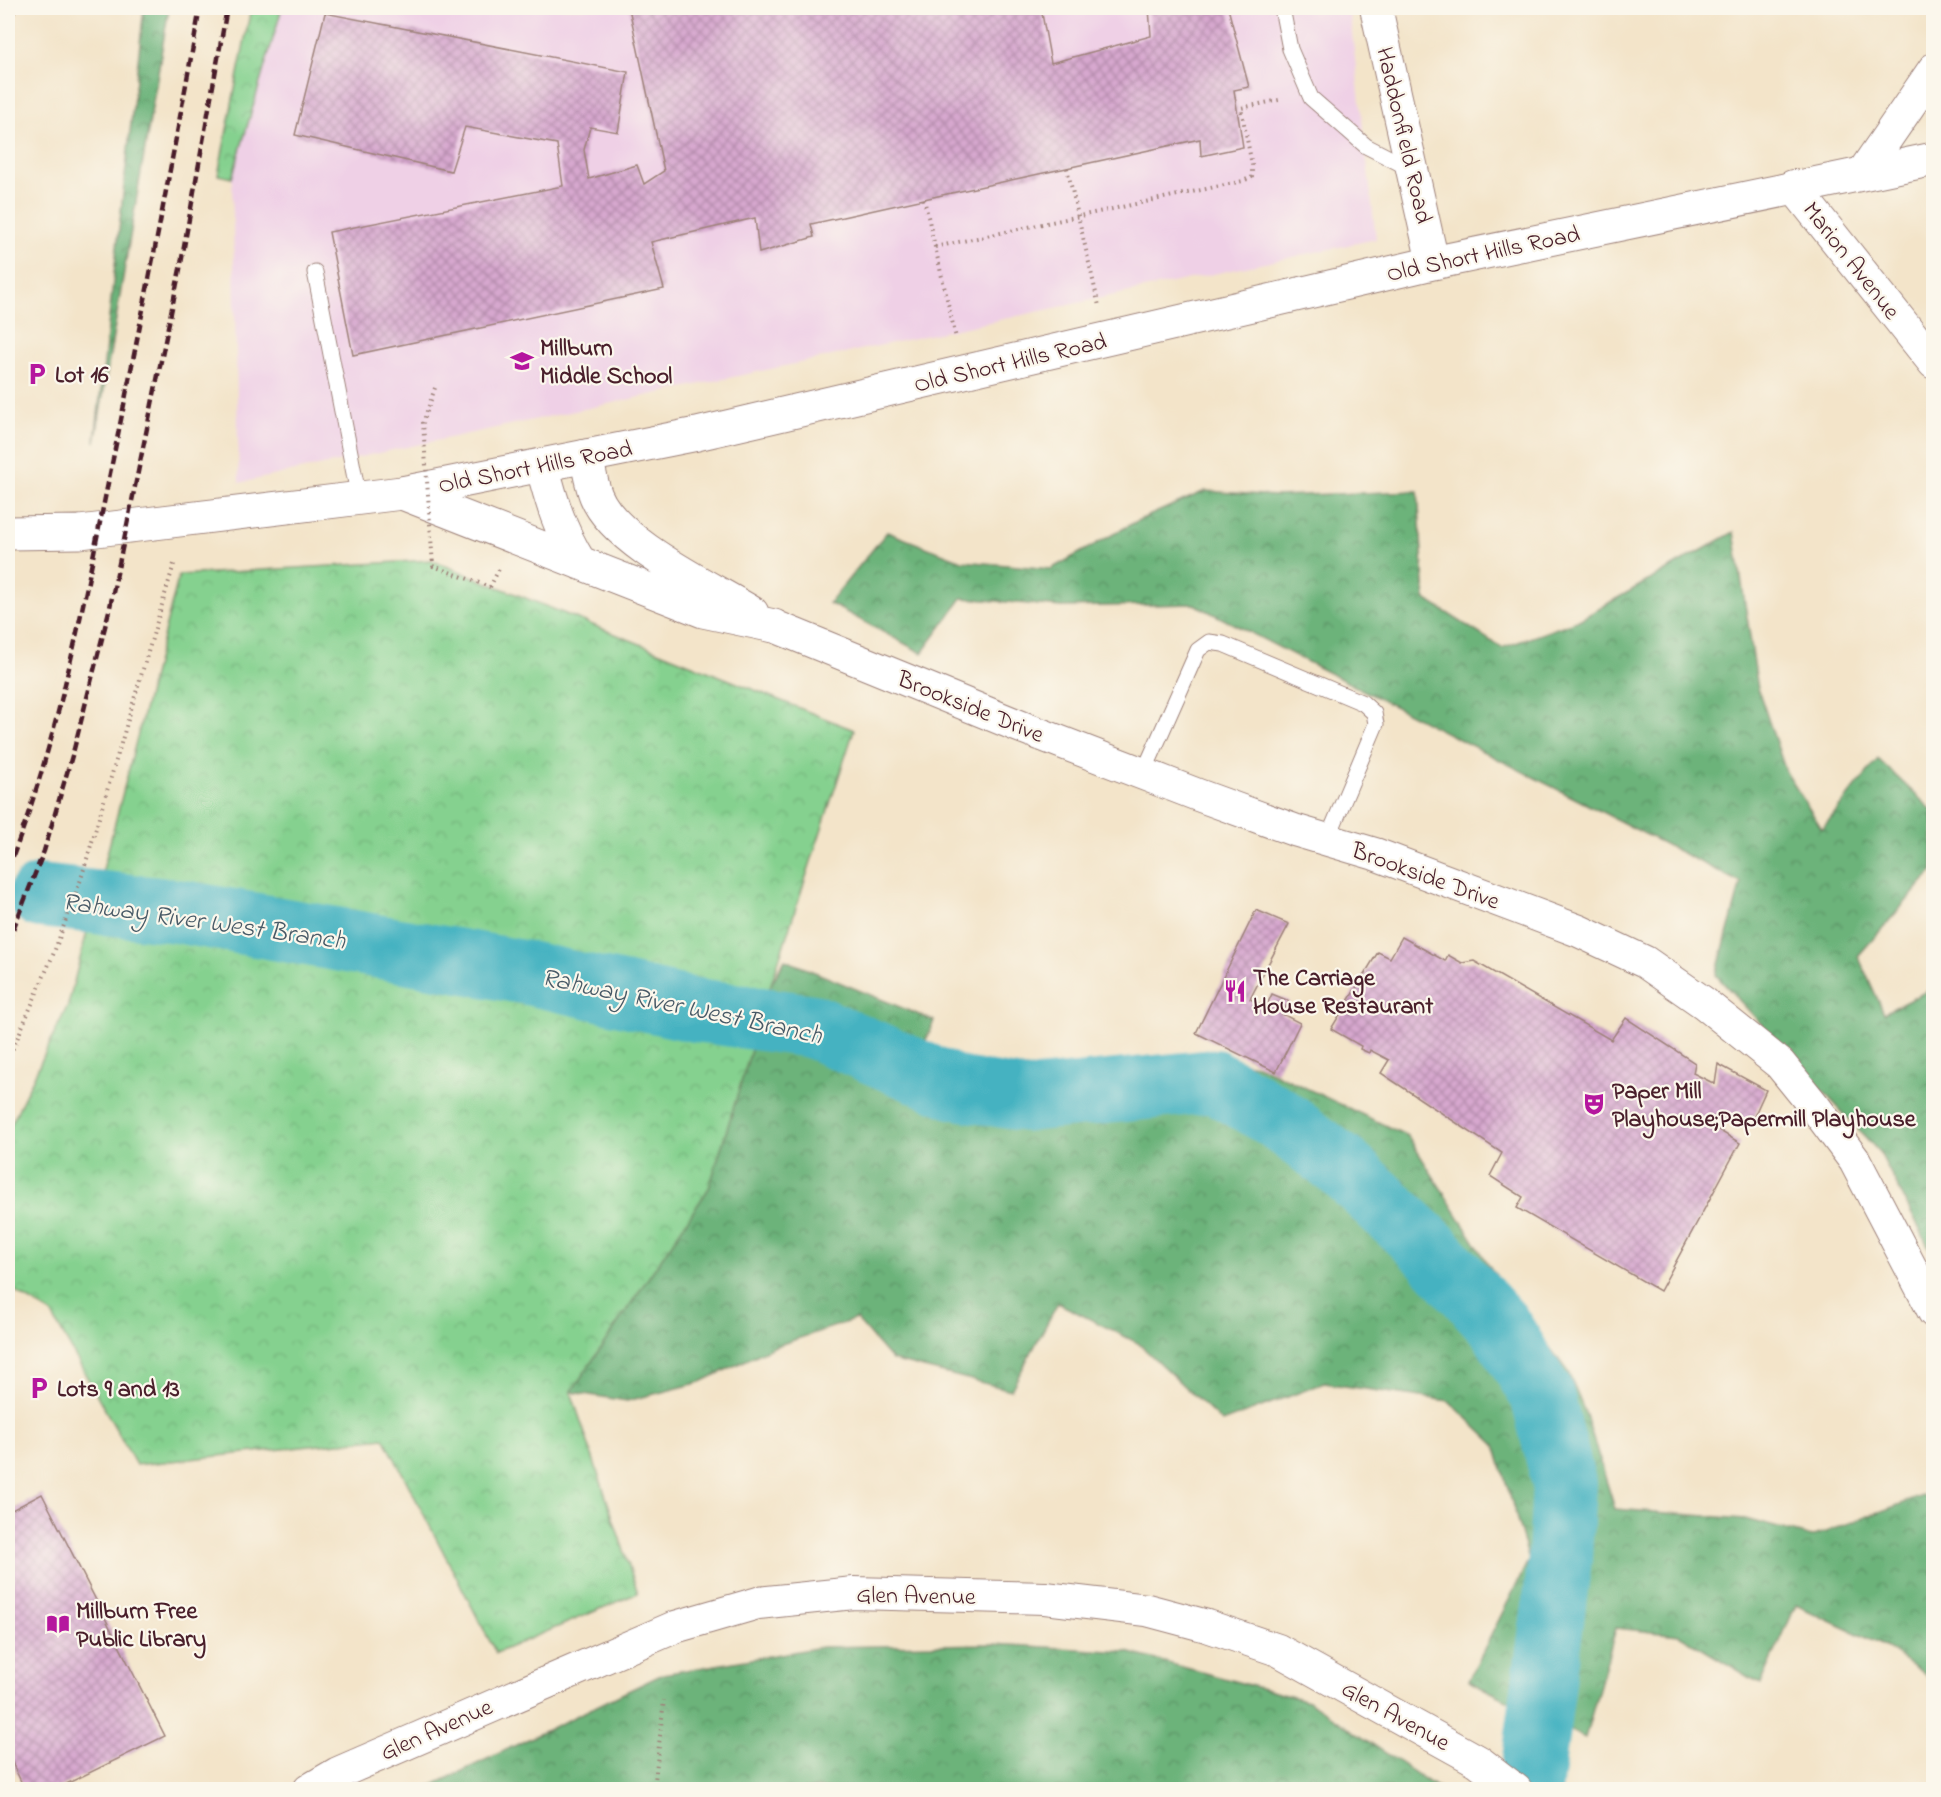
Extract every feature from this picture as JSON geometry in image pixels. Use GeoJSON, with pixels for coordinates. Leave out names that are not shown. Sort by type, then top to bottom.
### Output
{"type":"FeatureCollection","features":[{"type":"Feature","properties":{"kind":"main road","name":"Old Short Hills Road"},"geometry":{"type":"LineString","coordinates":[[8,533],[80,532],[402,493],[697,434],[1433,263],[1794,186],[1934,159]]}},
{"type":"Feature","properties":{"kind":"main road","name":"Brookside Drive"},"geometry":{"type":"LineString","coordinates":[[586,456],[596,497],[620,530],[652,554],[774,626]]}},
{"type":"Feature","properties":{"kind":"main road"},"geometry":{"type":"LineString","coordinates":[[542,465],[563,536],[580,562]]}},
{"type":"Feature","properties":{"kind":"main road","name":"Brookside Drive"},"geometry":{"type":"LineString","coordinates":[[402,493],[703,611],[774,626]]}},
{"type":"Feature","properties":{"kind":"street","name":"Haddonfield Road"},"geometry":{"type":"LineString","coordinates":[[1376,8],[1433,263]]}},
{"type":"Feature","properties":{"kind":"street"},"geometry":{"type":"LineString","coordinates":[[1862,174],[1934,69]]}},
{"type":"Feature","properties":{"kind":"street","name":"Marion Avenue"},"geometry":{"type":"LineString","coordinates":[[1794,186],[1934,363]]}},
{"type":"Feature","properties":{"kind":"street","name":"Brookside Drive"},"geometry":{"type":"LineString","coordinates":[[774,626],[1143,774],[1328,840],[1375,854],[1579,931],[1645,962],[1704,1004],[1780,1064],[1855,1161],[1934,1312]]}},
{"type":"Feature","properties":{"kind":"street","name":"Glen Avenue"},"geometry":{"type":"LineString","coordinates":[[309,1790],[338,1773],[675,1627],[758,1604],[854,1593],[1045,1598],[1147,1610],[1207,1626],[1278,1650],[1478,1761],[1516,1790]]}},
{"type":"Feature","properties":{"kind":"lane"},"geometry":{"type":"LineString","coordinates":[[1282,8],[1290,49],[1311,98],[1366,146],[1412,169]]}},
{"type":"Feature","properties":{"kind":"lane"},"geometry":{"type":"LineString","coordinates":[[315,272],[359,499]]}},
{"type":"Feature","properties":{"kind":"lane"},"geometry":{"type":"LineString","coordinates":[[1143,774],[1198,650],[1209,642],[1223,644],[1363,703],[1374,713],[1376,724],[1328,840]]}},
{"type":"Feature","properties":{"kind":"path"},"geometry":{"type":"LineString","coordinates":[[935,247],[1243,182],[1252,177],[1252,165],[1241,108],[1279,100]]}},
{"type":"Feature","properties":{"kind":"path"},"geometry":{"type":"LineString","coordinates":[[1067,168],[1100,310]]}},
{"type":"Feature","properties":{"kind":"path"},"geometry":{"type":"LineString","coordinates":[[924,199],[957,342]]}},
{"type":"Feature","properties":{"kind":"path"},"geometry":{"type":"LineString","coordinates":[[435,388],[423,423],[433,566],[490,587]]}},
{"type":"Feature","properties":{"kind":"path"},"geometry":{"type":"LineString","coordinates":[[8,1060],[53,955],[81,879],[174,564]]}},
{"type":"Feature","properties":{"kind":"path"},"geometry":{"type":"LineString","coordinates":[[654,1790],[664,1700]]}},
{"type":"Feature","properties":{"kind":"shaded area","name":"Millburn Middle School"},"geometry":{"type":"Polygon","coordinates":[[[282,8],[1349,8],[1376,239],[239,483],[232,178],[282,8]]]}},
{"type":"Feature","properties":{"kind":"green space"},"geometry":{"type":"Polygon","coordinates":[[[144,8],[169,8],[95,442],[144,8]]]}},
{"type":"Feature","properties":{"kind":"green space"},"geometry":{"type":"Polygon","coordinates":[[[251,8],[282,8],[232,178],[218,175],[251,8]]]}},
{"type":"Feature","properties":{"kind":"green space"},"geometry":{"type":"Polygon","coordinates":[[[1205,491],[1276,496],[1418,491],[1425,599],[1502,648],[1579,620],[1734,532],[1758,689],[1786,772],[1822,829],[1878,759],[1933,811],[1933,871],[1858,956],[1884,1013],[1933,988],[1933,1255],[1880,1153],[1716,975],[1741,883],[1194,604],[1062,607],[962,598],[922,653],[829,603],[887,532],[962,561],[1051,569],[1137,521],[1205,491]]]}},
{"type":"Feature","properties":{"kind":"green space"},"geometry":{"type":"Polygon","coordinates":[[[431,560],[854,730],[771,984],[709,1188],[571,1392],[638,1593],[496,1653],[384,1438],[136,1465],[51,1313],[8,1287],[8,1131],[68,1005],[179,575],[431,560]]]}},
{"type":"Feature","properties":{"kind":"green space"},"geometry":{"type":"Polygon","coordinates":[[[785,960],[934,1021],[923,1047],[979,1067],[1010,1066],[1052,1072],[1183,1054],[1257,1065],[1408,1136],[1492,1270],[1568,1372],[1586,1415],[1615,1509],[1745,1519],[1812,1537],[1925,1495],[1933,1496],[1933,1680],[1884,1646],[1796,1605],[1761,1684],[1679,1635],[1616,1628],[1585,1738],[1468,1681],[1529,1560],[1495,1445],[1449,1401],[1324,1383],[1222,1422],[1138,1343],[1058,1303],[1011,1390],[892,1360],[856,1319],[773,1347],[701,1382],[627,1401],[571,1392],[709,1188],[771,984],[785,960]]]}},
{"type":"Feature","properties":{"kind":"green space"},"geometry":{"type":"Polygon","coordinates":[[[993,1644],[1127,1652],[1308,1701],[1439,1789],[425,1789],[663,1674],[822,1647],[993,1644]]]}},
{"type":"Feature","properties":{"kind":"building","name":"Millburn Middle School"},"geometry":{"type":"Polygon","coordinates":[[[629,8],[1041,8],[1051,63],[1151,36],[1149,8],[1228,8],[1249,87],[1234,90],[1243,147],[1201,156],[1200,139],[924,199],[811,224],[814,237],[759,253],[755,218],[651,242],[664,289],[353,355],[329,232],[563,186],[557,144],[465,127],[451,171],[295,135],[325,13],[628,72],[618,132],[590,127],[584,150],[589,179],[637,165],[644,184],[664,171],[629,8]]]}},
{"type":"Feature","properties":{"kind":"building","name":"The Carriage House Restaurant"},"geometry":{"type":"Polygon","coordinates":[[[1256,910],[1289,924],[1250,999],[1266,1007],[1272,994],[1289,1001],[1282,1014],[1300,1023],[1276,1072],[1196,1033],[1256,910]]]}},
{"type":"Feature","properties":{"kind":"building","name":"Paper Mill Playhouse;Papermill Playhouse"},"geometry":{"type":"Polygon","coordinates":[[[1402,937],[1445,961],[1448,955],[1462,963],[1474,961],[1611,1040],[1626,1018],[1695,1063],[1693,1073],[1715,1084],[1718,1064],[1766,1090],[1751,1123],[1715,1117],[1710,1125],[1740,1143],[1660,1291],[1517,1208],[1523,1197],[1490,1176],[1502,1153],[1381,1073],[1389,1060],[1370,1050],[1369,1053],[1360,1049],[1361,1046],[1331,1029],[1378,952],[1390,958],[1402,937]]]}},
{"type":"Feature","properties":{"kind":"building","name":"Millburn Free Public Library"},"geometry":{"type":"Polygon","coordinates":[[[42,1494],[165,1736],[54,1790],[25,1790],[8,1754],[8,1512],[42,1494]]]}},
{"type":"Feature","properties":{"kind":"waterway","name":"Rahway River West Branch"},"geometry":{"type":"LineString","coordinates":[[40,896],[177,911],[528,973],[689,1009],[812,1026],[956,1088],[1027,1100],[1214,1081],[1275,1116],[1344,1168],[1428,1247],[1499,1325],[1542,1395],[1564,1483],[1560,1559],[1530,1790]]}},
{"type":"Feature","properties":{"kind":"railway"},"geometry":{"type":"LineString","coordinates":[[8,869],[54,729],[77,633],[167,188],[200,8]]}},
{"type":"Feature","properties":{"kind":"railway"},"geometry":{"type":"LineString","coordinates":[[8,942],[44,851],[74,749],[110,607],[180,269],[227,8]]}},
{"type":"Feature","properties":{"kind":"place","name":"Millburn Middle School"},"geometry":{"type":"Point","coordinates":[522,361]}},
{"type":"Feature","properties":{"kind":"place","name":"Lot 16"},"geometry":{"type":"Point","coordinates":[37,374]}},
{"type":"Feature","properties":{"kind":"place","name":"The Carriage House Restaurant"},"geometry":{"type":"Point","coordinates":[1235,991]}},
{"type":"Feature","properties":{"kind":"place","name":"Paper Mill Playhouse;Papermill Playhouse"},"geometry":{"type":"Point","coordinates":[1594,1104]}},
{"type":"Feature","properties":{"kind":"place","name":"Lots 9 and 13"},"geometry":{"type":"Point","coordinates":[39,1388]}},
{"type":"Feature","properties":{"kind":"place","name":"Millburn Free Public Library"},"geometry":{"type":"Point","coordinates":[58,1624]}}]}
